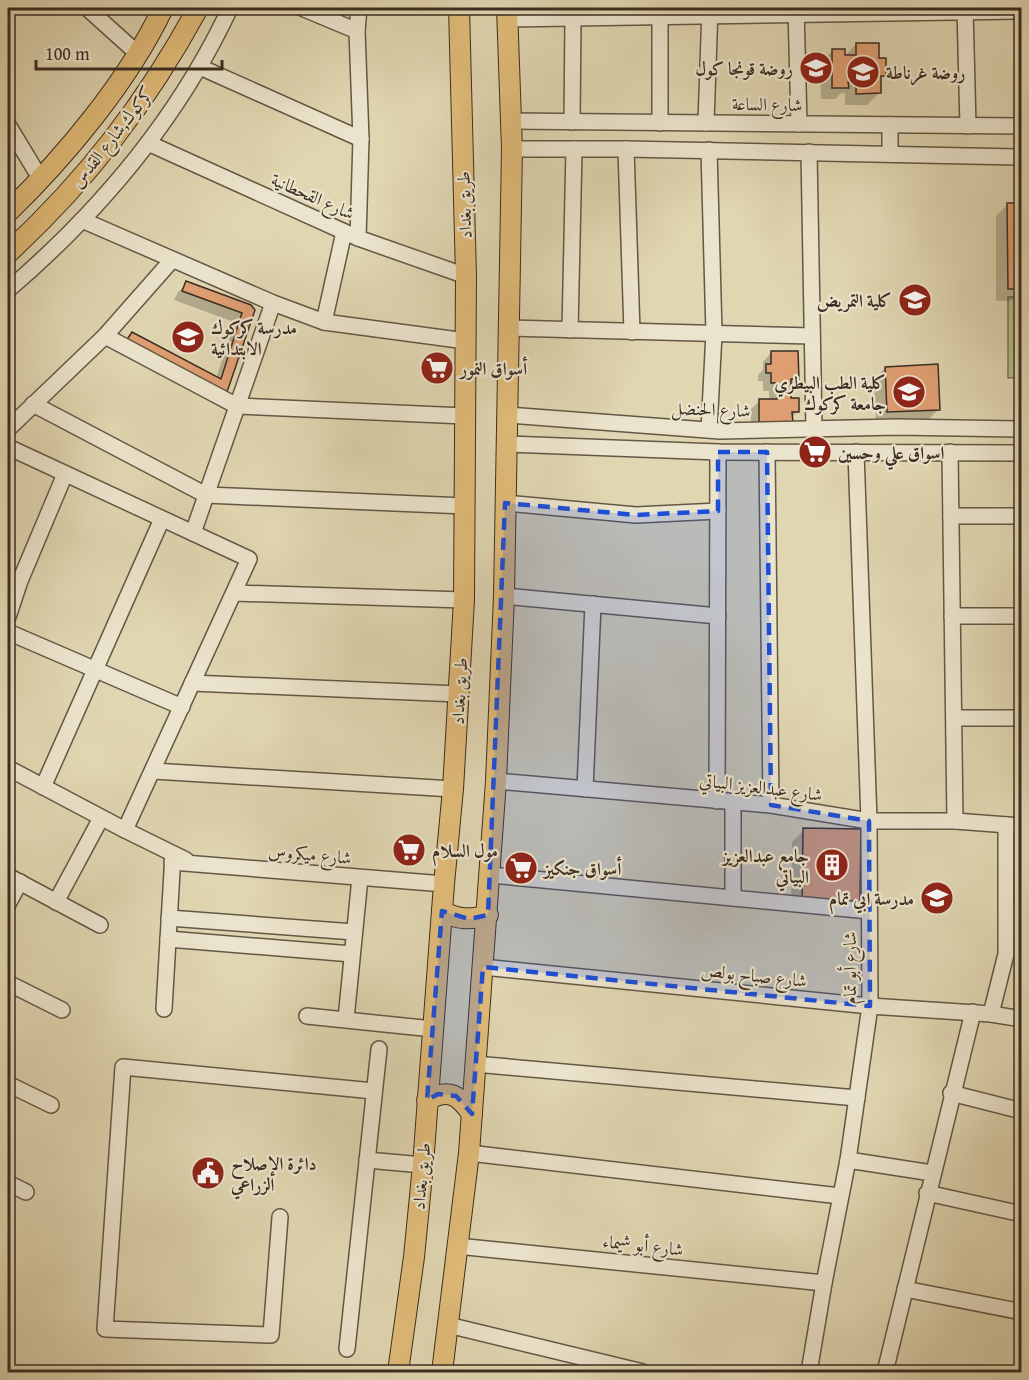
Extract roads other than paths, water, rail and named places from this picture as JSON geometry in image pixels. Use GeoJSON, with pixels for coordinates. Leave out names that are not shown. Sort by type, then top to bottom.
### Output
{"type":"FeatureCollection","features":[{"type":"Feature","properties":{"kind":"main road","name":"كركوك,شارع القدس"},"geometry":{"type":"LineString","coordinates":[[8,212],[66,150],[104,102],[137,53],[163,8]]}},
{"type":"Feature","properties":{"kind":"main road","name":"كركوك,شارع القدس"},"geometry":{"type":"LineString","coordinates":[[8,253],[55,208],[99,159],[139,106],[171,58],[198,8]]}},
{"type":"Feature","properties":{"kind":"main road","name":"طريق بغداد"},"geometry":{"type":"LineString","coordinates":[[398,1372],[414,1257],[423,1165],[453,789],[464,600],[466,276],[459,8]]}},
{"type":"Feature","properties":{"kind":"main road"},"geometry":{"type":"LineString","coordinates":[[442,1372],[469,1153],[496,781],[504,596],[512,149],[508,13]]}},
{"type":"Feature","properties":{"kind":"main road"},"geometry":{"type":"LineString","coordinates":[[442,912],[450,916],[469,919],[488,915]]}},
{"type":"Feature","properties":{"kind":"main road"},"geometry":{"type":"LineString","coordinates":[[427,1100],[438,1094],[456,1096],[464,1102],[472,1114]]}},
{"type":"Feature","properties":{"kind":"street"},"geometry":{"type":"LineString","coordinates":[[87,8],[137,53]]}},
{"type":"Feature","properties":{"kind":"street"},"geometry":{"type":"LineString","coordinates":[[8,290],[82,220],[148,143],[200,67],[230,8]]}},
{"type":"Feature","properties":{"kind":"street"},"geometry":{"type":"LineString","coordinates":[[302,8],[357,31]]}},
{"type":"Feature","properties":{"kind":"street"},"geometry":{"type":"LineString","coordinates":[[324,322],[351,235],[361,139],[358,8]]}},
{"type":"Feature","properties":{"kind":"street"},"geometry":{"type":"LineString","coordinates":[[965,10],[968,126]]}},
{"type":"Feature","properties":{"kind":"street"},"geometry":{"type":"LineString","coordinates":[[796,11],[799,124]]}},
{"type":"Feature","properties":{"kind":"street"},"geometry":{"type":"LineString","coordinates":[[508,13],[573,18],[660,16],[710,12],[1022,11]]}},
{"type":"Feature","properties":{"kind":"street"},"geometry":{"type":"LineString","coordinates":[[706,123],[710,12]]}},
{"type":"Feature","properties":{"kind":"street"},"geometry":{"type":"LineString","coordinates":[[660,16],[660,123]]}},
{"type":"Feature","properties":{"kind":"street"},"geometry":{"type":"LineString","coordinates":[[572,122],[573,18]]}},
{"type":"Feature","properties":{"kind":"street"},"geometry":{"type":"LineString","coordinates":[[200,67],[361,139]]}},
{"type":"Feature","properties":{"kind":"street","name":"شارع الساعة"},"geometry":{"type":"LineString","coordinates":[[511,121],[1022,126]]}},
{"type":"Feature","properties":{"kind":"street"},"geometry":{"type":"LineString","coordinates":[[549,122],[549,149]]}},
{"type":"Feature","properties":{"kind":"street"},"geometry":{"type":"LineString","coordinates":[[8,125],[40,178]]}},
{"type":"Feature","properties":{"kind":"street"},"geometry":{"type":"LineString","coordinates":[[890,125],[890,154]]}},
{"type":"Feature","properties":{"kind":"street","name":"شارع القحطانية"},"geometry":{"type":"LineString","coordinates":[[148,143],[351,235],[466,276]]}},
{"type":"Feature","properties":{"kind":"street"},"geometry":{"type":"LineString","coordinates":[[512,149],[709,150],[1022,157]]}},
{"type":"Feature","properties":{"kind":"street"},"geometry":{"type":"LineString","coordinates":[[570,330],[574,149]]}},
{"type":"Feature","properties":{"kind":"street"},"geometry":{"type":"LineString","coordinates":[[626,149],[632,332]]}},
{"type":"Feature","properties":{"kind":"street"},"geometry":{"type":"LineString","coordinates":[[709,150],[714,333],[709,430]]}},
{"type":"Feature","properties":{"kind":"street"},"geometry":{"type":"LineString","coordinates":[[809,153],[814,429]]}},
{"type":"Feature","properties":{"kind":"street"},"geometry":{"type":"LineString","coordinates":[[82,220],[273,303],[324,322],[466,340]]}},
{"type":"Feature","properties":{"kind":"street"},"geometry":{"type":"LineString","coordinates":[[8,429],[105,336],[172,260]]}},
{"type":"Feature","properties":{"kind":"street"},"geometry":{"type":"LineString","coordinates":[[193,533],[273,303]]}},
{"type":"Feature","properties":{"kind":"street"},"geometry":{"type":"LineString","coordinates":[[508,328],[812,336]]}},
{"type":"Feature","properties":{"kind":"street"},"geometry":{"type":"LineString","coordinates":[[105,336],[237,406],[465,416]]}},
{"type":"Feature","properties":{"kind":"street"},"geometry":{"type":"LineString","coordinates":[[33,404],[206,495],[465,506]]}},
{"type":"Feature","properties":{"kind":"street","name":"شارع الحنضل"},"geometry":{"type":"LineString","coordinates":[[507,415],[709,430],[897,427],[1022,429]]}},
{"type":"Feature","properties":{"kind":"street"},"geometry":{"type":"LineString","coordinates":[[536,443],[529,435],[529,426],[539,418]]}},
{"type":"Feature","properties":{"kind":"street"},"geometry":{"type":"LineString","coordinates":[[896,452],[897,427]]}},
{"type":"Feature","properties":{"kind":"street"},"geometry":{"type":"LineString","coordinates":[[507,444],[536,443],[718,452],[1022,453]]}},
{"type":"Feature","properties":{"kind":"street"},"geometry":{"type":"LineString","coordinates":[[8,447],[249,560],[125,830]]}},
{"type":"Feature","properties":{"kind":"street"},"geometry":{"type":"LineString","coordinates":[[718,452],[718,616],[725,801],[733,898]]}},
{"type":"Feature","properties":{"kind":"street"},"geometry":{"type":"LineString","coordinates":[[767,452],[771,805]]}},
{"type":"Feature","properties":{"kind":"street","name":"شارع أبو تمام"},"geometry":{"type":"LineString","coordinates":[[809,1372],[848,1160],[870,1006],[869,821],[856,452]]}},
{"type":"Feature","properties":{"kind":"street"},"geometry":{"type":"LineString","coordinates":[[950,452],[955,821]]}},
{"type":"Feature","properties":{"kind":"street"},"geometry":{"type":"LineString","coordinates":[[8,617],[14,578],[65,474]]}},
{"type":"Feature","properties":{"kind":"street"},"geometry":{"type":"LineString","coordinates":[[505,503],[636,515],[718,511]]}},
{"type":"Feature","properties":{"kind":"street"},"geometry":{"type":"LineString","coordinates":[[951,516],[1022,516]]}},
{"type":"Feature","properties":{"kind":"street"},"geometry":{"type":"LineString","coordinates":[[43,787],[162,519]]}},
{"type":"Feature","properties":{"kind":"street"},"geometry":{"type":"LineString","coordinates":[[234,593],[464,600]]}},
{"type":"Feature","properties":{"kind":"street"},"geometry":{"type":"LineString","coordinates":[[504,596],[718,616]]}},
{"type":"Feature","properties":{"kind":"street"},"geometry":{"type":"LineString","coordinates":[[585,789],[592,603]]}},
{"type":"Feature","properties":{"kind":"street"},"geometry":{"type":"LineString","coordinates":[[952,616],[1022,615]]}},
{"type":"Feature","properties":{"kind":"street"},"geometry":{"type":"LineString","coordinates":[[8,632],[182,707]]}},
{"type":"Feature","properties":{"kind":"street"},"geometry":{"type":"LineString","coordinates":[[192,684],[459,694]]}},
{"type":"Feature","properties":{"kind":"street"},"geometry":{"type":"LineString","coordinates":[[954,718],[1022,718]]}},
{"type":"Feature","properties":{"kind":"street"},"geometry":{"type":"LineString","coordinates":[[8,768],[173,858],[164,1009]]}},
{"type":"Feature","properties":{"kind":"street"},"geometry":{"type":"LineString","coordinates":[[153,771],[453,789]]}},
{"type":"Feature","properties":{"kind":"street","name":"شارع عبدالعزيز البياتي"},"geometry":{"type":"LineString","coordinates":[[496,781],[771,805],[869,821],[955,821],[1022,826]]}},
{"type":"Feature","properties":{"kind":"street"},"geometry":{"type":"LineString","coordinates":[[56,902],[101,818]]}},
{"type":"Feature","properties":{"kind":"street"},"geometry":{"type":"LineString","coordinates":[[991,1014],[1006,954],[1006,825]]}},
{"type":"Feature","properties":{"kind":"street","name":"شارع ميكروس"},"geometry":{"type":"LineString","coordinates":[[173,858],[193,864],[444,884]]}},
{"type":"Feature","properties":{"kind":"street"},"geometry":{"type":"LineString","coordinates":[[490,876],[869,911]]}},
{"type":"Feature","properties":{"kind":"street"},"geometry":{"type":"LineString","coordinates":[[346,1019],[360,878]]}},
{"type":"Feature","properties":{"kind":"street"},"geometry":{"type":"LineString","coordinates":[[8,904],[14,879],[100,925]]}},
{"type":"Feature","properties":{"kind":"street"},"geometry":{"type":"LineString","coordinates":[[169,918],[354,932]]}},
{"type":"Feature","properties":{"kind":"street"},"geometry":{"type":"LineString","coordinates":[[168,939],[352,954]]}},
{"type":"Feature","properties":{"kind":"street","name":"شارع صباح بولص"},"geometry":{"type":"LineString","coordinates":[[483,967],[870,1006],[973,1012],[1022,1019]]}},
{"type":"Feature","properties":{"kind":"street"},"geometry":{"type":"LineString","coordinates":[[8,983],[62,1010]]}},
{"type":"Feature","properties":{"kind":"street"},"geometry":{"type":"LineString","coordinates":[[885,1372],[951,1093],[973,1012]]}},
{"type":"Feature","properties":{"kind":"street"},"geometry":{"type":"LineString","coordinates":[[307,1016],[433,1029]]}},
{"type":"Feature","properties":{"kind":"street"},"geometry":{"type":"LineString","coordinates":[[347,1349],[379,1049]]}},
{"type":"Feature","properties":{"kind":"street"},"geometry":{"type":"LineString","coordinates":[[476,1064],[857,1098]]}},
{"type":"Feature","properties":{"kind":"street"},"geometry":{"type":"LineString","coordinates":[[280,1217],[271,1335],[105,1329],[123,1067],[374,1091]]}},
{"type":"Feature","properties":{"kind":"street"},"geometry":{"type":"LineString","coordinates":[[8,1084],[51,1105]]}},
{"type":"Feature","properties":{"kind":"street"},"geometry":{"type":"LineString","coordinates":[[951,1093],[1022,1111]]}},
{"type":"Feature","properties":{"kind":"street"},"geometry":{"type":"LineString","coordinates":[[469,1153],[840,1196]]}},
{"type":"Feature","properties":{"kind":"street"},"geometry":{"type":"LineString","coordinates":[[367,1160],[423,1165]]}},
{"type":"Feature","properties":{"kind":"street"},"geometry":{"type":"LineString","coordinates":[[848,1160],[932,1173]]}},
{"type":"Feature","properties":{"kind":"street"},"geometry":{"type":"LineString","coordinates":[[8,1183],[26,1192]]}},
{"type":"Feature","properties":{"kind":"street"},"geometry":{"type":"LineString","coordinates":[[927,1193],[1022,1214]]}},
{"type":"Feature","properties":{"kind":"street","name":"شارع أبو شيماء"},"geometry":{"type":"LineString","coordinates":[[457,1246],[824,1283]]}},
{"type":"Feature","properties":{"kind":"street"},"geometry":{"type":"LineString","coordinates":[[904,1289],[1022,1312]]}},
{"type":"Feature","properties":{"kind":"street"},"geometry":{"type":"LineString","coordinates":[[448,1325],[643,1372]]}},
{"type":"Feature","properties":{"kind":"place","name":"روضة قونجا كول"},"geometry":{"type":"Point","coordinates":[816,68]}},
{"type":"Feature","properties":{"kind":"place","name":"روضة غرناطة"},"geometry":{"type":"Point","coordinates":[863,72]}},
{"type":"Feature","properties":{"kind":"place","name":"كلية التمريض"},"geometry":{"type":"Point","coordinates":[915,300]}},
{"type":"Feature","properties":{"kind":"place","name":"مدرسة كركوك الابتدائية"},"geometry":{"type":"Point","coordinates":[188,337]}},
{"type":"Feature","properties":{"kind":"place","name":"أسواق النمور"},"geometry":{"type":"Point","coordinates":[437,368]}},
{"type":"Feature","properties":{"kind":"place","name":"كلية الطب البيطري جامعة كركوك"},"geometry":{"type":"Point","coordinates":[909,392]}},
{"type":"Feature","properties":{"kind":"place","name":"اسواق علي وحسين"},"geometry":{"type":"Point","coordinates":[815,452]}},
{"type":"Feature","properties":{"kind":"place","name":"مول السلام"},"geometry":{"type":"Point","coordinates":[409,850]}},
{"type":"Feature","properties":{"kind":"place","name":"جامع عبدالعزيز البياتي"},"geometry":{"type":"Point","coordinates":[832,865]}},
{"type":"Feature","properties":{"kind":"place","name":"أسواق جنكيز"},"geometry":{"type":"Point","coordinates":[521,868]}},
{"type":"Feature","properties":{"kind":"place","name":"مدرسة ابي تمام"},"geometry":{"type":"Point","coordinates":[937,898]}},
{"type":"Feature","properties":{"kind":"place","name":"دائرة الإصلاح الزراعي"},"geometry":{"type":"Point","coordinates":[208,1173]}}]}
